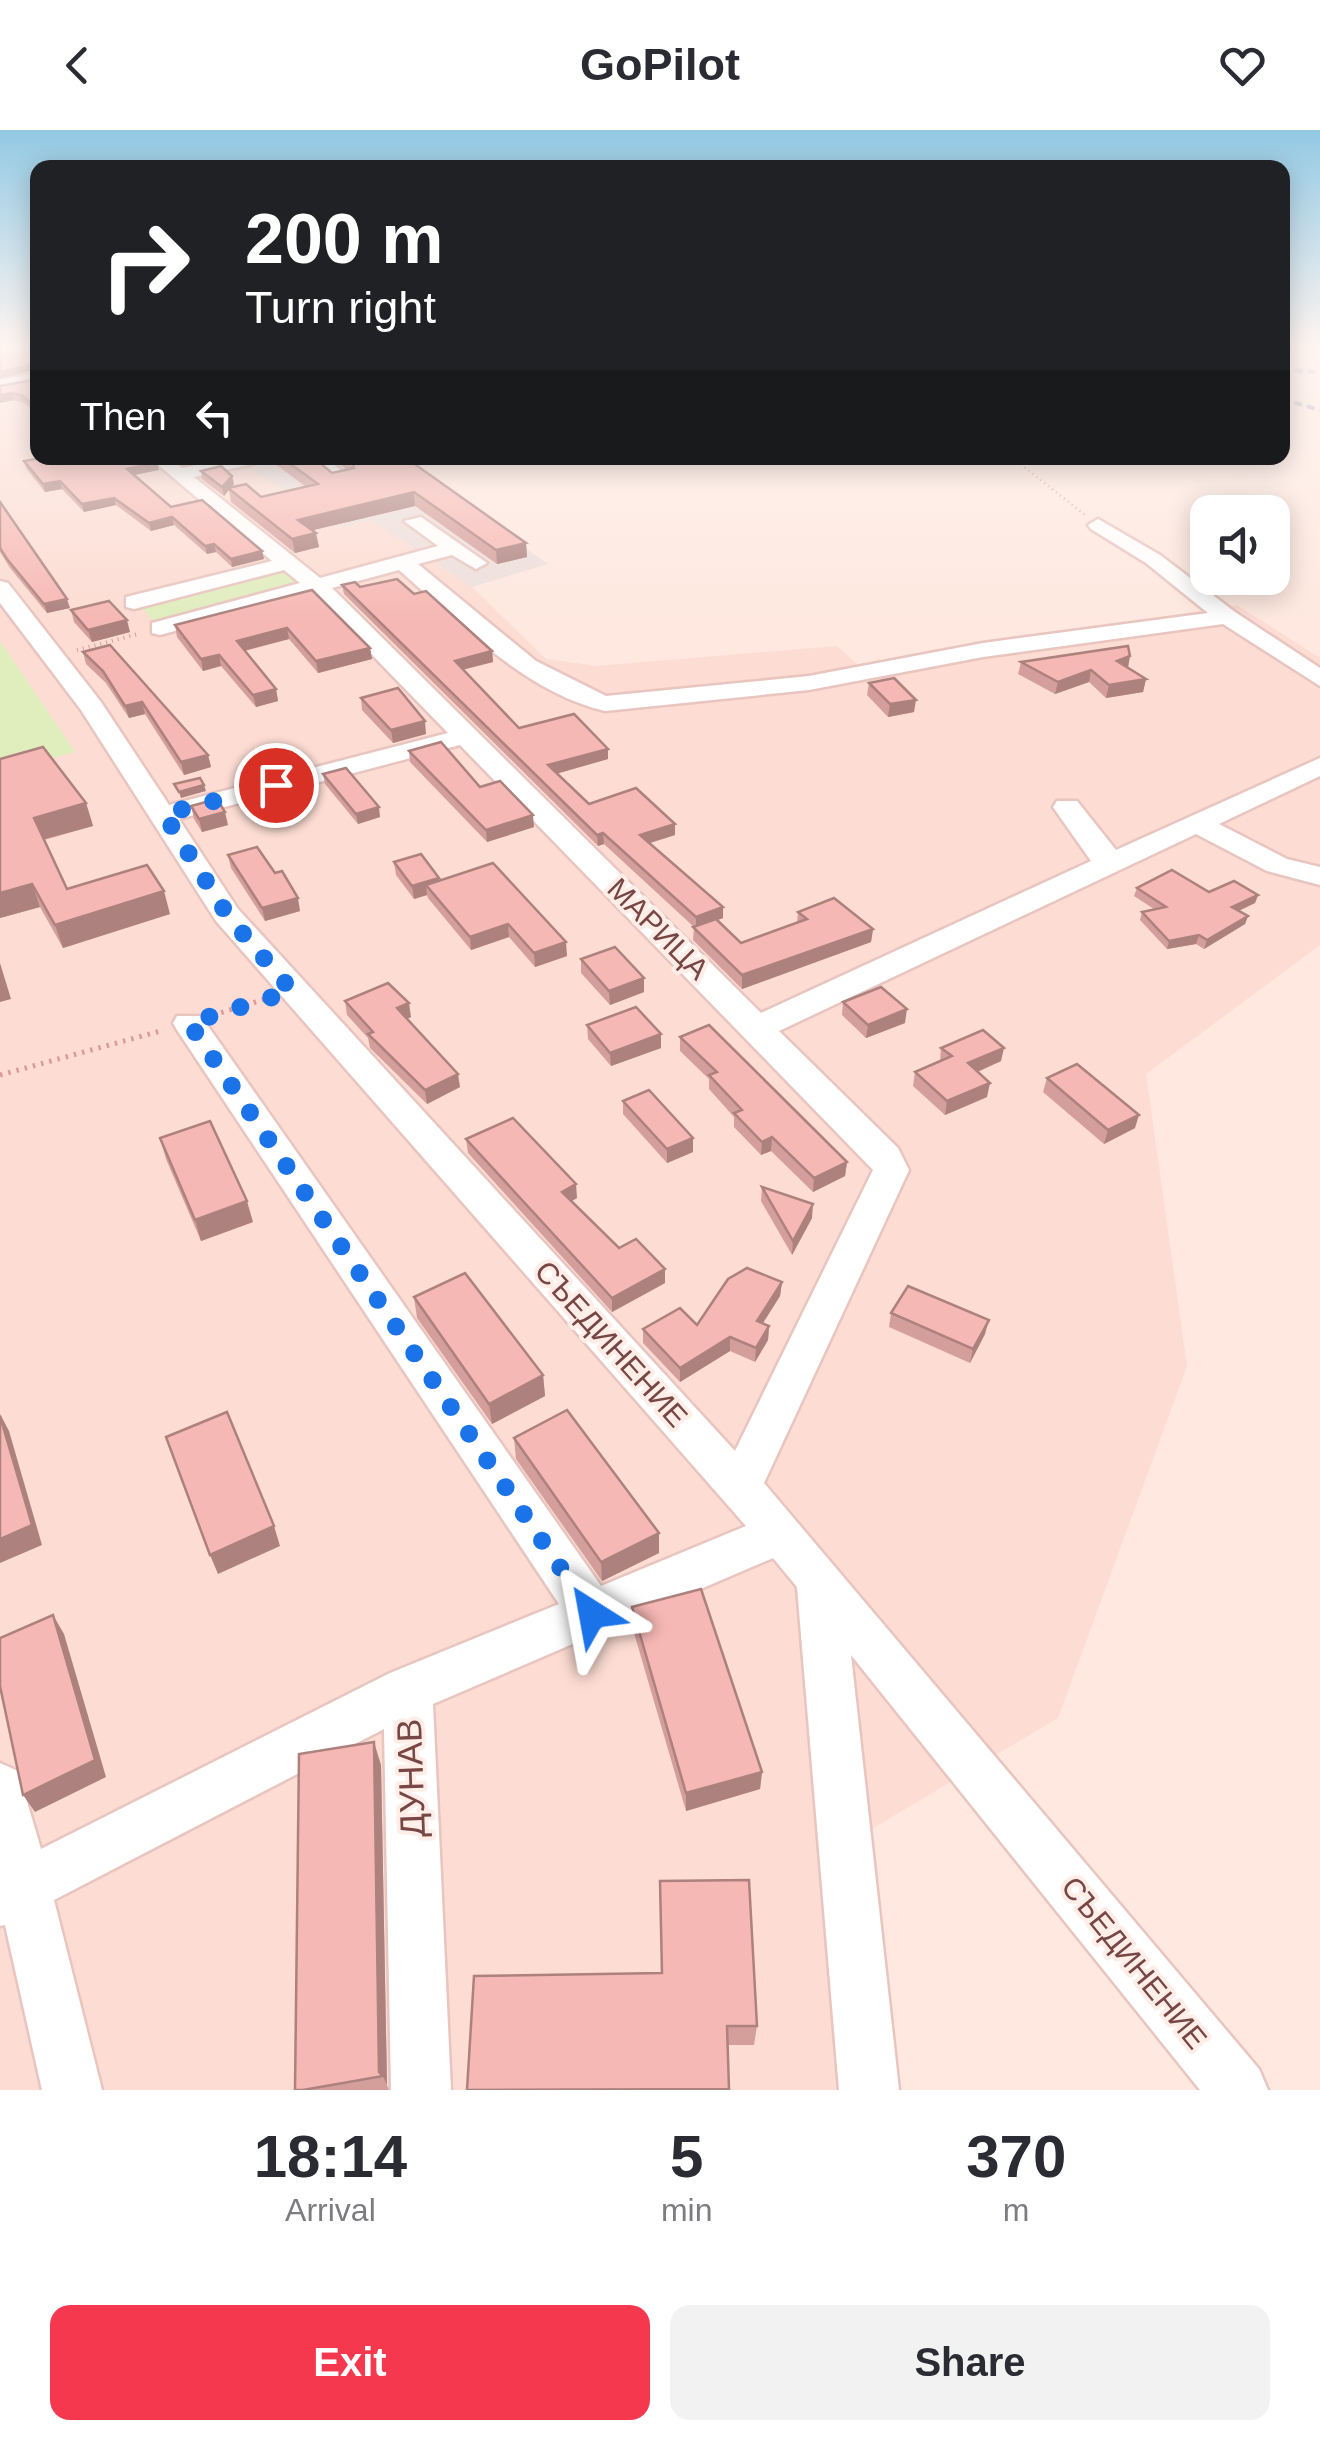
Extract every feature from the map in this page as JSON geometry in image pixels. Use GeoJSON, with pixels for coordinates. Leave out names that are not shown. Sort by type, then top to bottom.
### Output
{"type":"FeatureCollection","features":[{"type":"Feature","properties":{"kind":"street"},"geometry":{"type":"LineString","coordinates":[[324,465],[343,478]]}},
{"type":"Feature","properties":{"kind":"street","name":"МАРИЦА"},"geometry":{"type":"LineString","coordinates":[[169,466],[319,588],[885,1156],[891,1170],[740,1488]]}},
{"type":"Feature","properties":{"kind":"street"},"geometry":{"type":"LineString","coordinates":[[414,520],[476,563]]}},
{"type":"Feature","properties":{"kind":"street"},"geometry":{"type":"LineString","coordinates":[[1098,526],[1176,575],[1227,617],[1320,679]]}},
{"type":"Feature","properties":{"kind":"street"},"geometry":{"type":"LineString","coordinates":[[160,628],[319,588],[455,548]]}},
{"type":"Feature","properties":{"kind":"street"},"geometry":{"type":"LineString","coordinates":[[134,602],[288,563]]}},
{"type":"Feature","properties":{"kind":"street"},"geometry":{"type":"LineString","coordinates":[[404,563],[508,650],[576,695],[605,704],[809,683],[983,650],[1227,617]]}},
{"type":"Feature","properties":{"kind":"street","name":"СЪЕДИНЕНИЕ"},"geometry":{"type":"LineString","coordinates":[[0,588],[54,656],[164,814],[228,916],[782,1534],[1238,2090]]}},
{"type":"Feature","properties":{"kind":"street"},"geometry":{"type":"LineString","coordinates":[[164,814],[464,736]]}},
{"type":"Feature","properties":{"kind":"street"},"geometry":{"type":"LineString","coordinates":[[758,1028],[1320,766]]}},
{"type":"Feature","properties":{"kind":"street"},"geometry":{"type":"LineString","coordinates":[[1066,807],[1102,850],[1107,868]]}},
{"type":"Feature","properties":{"kind":"street"},"geometry":{"type":"LineString","coordinates":[[1200,825],[1278,866],[1320,876]]}},
{"type":"Feature","properties":{"kind":"street"},"geometry":{"type":"LineString","coordinates":[[189,1023],[592,1614]]}},
{"type":"Feature","properties":{"kind":"street","name":"ДУНАВ"},"geometry":{"type":"LineString","coordinates":[[420,2090],[408,1690],[782,1534]]}},
{"type":"Feature","properties":{"kind":"street"},"geometry":{"type":"LineString","coordinates":[[820,1582],[868,2090]]}},
{"type":"Feature","properties":{"kind":"street"},"geometry":{"type":"LineString","coordinates":[[11,1893],[408,1690]]}},
{"type":"Feature","properties":{"kind":"street"},"geometry":{"type":"LineString","coordinates":[[0,1788],[11,1893],[72,2090]]}},
{"type":"Feature","properties":{"kind":"path"},"geometry":{"type":"LineString","coordinates":[[1022,465],[1098,526]]}},
{"type":"Feature","properties":{"kind":"path"},"geometry":{"type":"LineString","coordinates":[[54,656],[160,628]]}},
{"type":"Feature","properties":{"kind":"path"},"geometry":{"type":"LineString","coordinates":[[0,1074],[292,991]]}},
{"type":"Feature","properties":{"kind":"shaded area"},"geometry":{"type":"Polygon","coordinates":[[[0,439],[30,439],[30,465],[245,465],[339,528],[371,520],[472,587],[546,659],[596,666],[837,646],[858,665],[1237,605],[1320,658],[1320,945],[1146,1074],[1187,1366],[1058,1718],[833,1852],[857,2090],[0,2090],[0,439]]]}},
{"type":"Feature","properties":{"kind":"shaded area"},"geometry":{"type":"Polygon","coordinates":[[[245,465],[407,465],[548,564],[472,587],[371,520],[339,528],[245,465]]]}},
{"type":"Feature","properties":{"kind":"green space"},"geometry":{"type":"Polygon","coordinates":[[[285,565],[309,587],[161,628],[135,601],[285,565]]]}},
{"type":"Feature","properties":{"kind":"green space"},"geometry":{"type":"Polygon","coordinates":[[[0,641],[75,752],[0,772],[0,641]]]}},
{"type":"Feature","properties":{"kind":"building"},"geometry":{"type":"Polygon","coordinates":[[[30,460],[30,465],[147,465],[127,469],[171,507],[202,500],[262,551],[231,559],[214,544],[205,546],[172,517],[149,523],[114,498],[82,504],[60,481],[43,484],[24,461],[30,460]]]}},
{"type":"Feature","properties":{"kind":"building"},"geometry":{"type":"Polygon","coordinates":[[[292,465],[322,465],[332,473],[354,468],[353,465],[416,465],[526,543],[496,550],[414,492],[298,520],[316,533],[292,539],[228,488],[246,484],[261,497],[318,484],[292,465]]]}},
{"type":"Feature","properties":{"kind":"building"},"geometry":{"type":"Polygon","coordinates":[[[221,466],[232,476],[222,487],[201,471],[221,466]]]}},
{"type":"Feature","properties":{"kind":"building"},"geometry":{"type":"Polygon","coordinates":[[[0,502],[67,599],[44,604],[7,559],[0,548],[0,502]]]}},
{"type":"Feature","properties":{"kind":"building"},"geometry":{"type":"Polygon","coordinates":[[[397,579],[414,594],[426,591],[492,651],[455,661],[519,728],[574,714],[608,749],[548,765],[589,804],[636,788],[675,824],[640,835],[723,907],[696,917],[603,833],[597,835],[342,585],[355,582],[360,587],[397,579]]]}},
{"type":"Feature","properties":{"kind":"building"},"geometry":{"type":"Polygon","coordinates":[[[312,590],[370,648],[316,661],[287,628],[237,641],[276,689],[253,695],[219,655],[201,659],[175,625],[312,590]]]}},
{"type":"Feature","properties":{"kind":"building"},"geometry":{"type":"Polygon","coordinates":[[[109,601],[127,620],[88,630],[71,610],[109,601]]]}},
{"type":"Feature","properties":{"kind":"building"},"geometry":{"type":"Polygon","coordinates":[[[110,645],[208,755],[181,762],[142,702],[125,706],[103,671],[83,652],[110,645]]]}},
{"type":"Feature","properties":{"kind":"building"},"geometry":{"type":"Polygon","coordinates":[[[1128,646],[1130,656],[1117,661],[1146,679],[1109,685],[1091,670],[1058,682],[1021,662],[1128,646]]]}},
{"type":"Feature","properties":{"kind":"building"},"geometry":{"type":"Polygon","coordinates":[[[894,678],[916,700],[890,704],[869,683],[894,678]]]}},
{"type":"Feature","properties":{"kind":"building"},"geometry":{"type":"Polygon","coordinates":[[[398,688],[425,721],[391,730],[361,698],[398,688]]]}},
{"type":"Feature","properties":{"kind":"building"},"geometry":{"type":"Polygon","coordinates":[[[441,742],[480,787],[500,781],[533,815],[486,830],[409,751],[441,742]]]}},
{"type":"Feature","properties":{"kind":"building"},"geometry":{"type":"Polygon","coordinates":[[[43,747],[86,803],[34,818],[67,889],[147,865],[164,891],[55,925],[32,884],[0,893],[0,759],[43,747]]]}},
{"type":"Feature","properties":{"kind":"building"},"geometry":{"type":"Polygon","coordinates":[[[288,750],[292,756],[253,766],[249,760],[288,750]]]}},
{"type":"Feature","properties":{"kind":"building"},"geometry":{"type":"Polygon","coordinates":[[[346,768],[379,807],[356,814],[323,774],[346,768]]]}},
{"type":"Feature","properties":{"kind":"building"},"geometry":{"type":"Polygon","coordinates":[[[307,776],[314,785],[274,796],[267,786],[307,776]]]}},
{"type":"Feature","properties":{"kind":"building"},"geometry":{"type":"Polygon","coordinates":[[[200,778],[204,785],[179,792],[174,784],[200,778]]]}},
{"type":"Feature","properties":{"kind":"building"},"geometry":{"type":"Polygon","coordinates":[[[217,799],[225,812],[199,819],[191,806],[217,799]]]}},
{"type":"Feature","properties":{"kind":"building"},"geometry":{"type":"Polygon","coordinates":[[[257,847],[275,873],[282,871],[298,898],[262,908],[228,855],[257,847]]]}},
{"type":"Feature","properties":{"kind":"building"},"geometry":{"type":"Polygon","coordinates":[[[421,854],[439,878],[412,886],[394,862],[421,854]]]}},
{"type":"Feature","properties":{"kind":"building"},"geometry":{"type":"Polygon","coordinates":[[[493,863],[566,942],[534,953],[508,924],[470,937],[426,885],[493,863]]]}},
{"type":"Feature","properties":{"kind":"building"},"geometry":{"type":"Polygon","coordinates":[[[1172,870],[1209,892],[1234,881],[1258,895],[1232,907],[1248,916],[1207,940],[1199,935],[1169,941],[1142,912],[1166,907],[1137,888],[1172,870]]]}},
{"type":"Feature","properties":{"kind":"building"},"geometry":{"type":"Polygon","coordinates":[[[834,898],[873,929],[742,975],[693,927],[716,919],[741,943],[807,919],[798,912],[834,898]]]}},
{"type":"Feature","properties":{"kind":"building"},"geometry":{"type":"Polygon","coordinates":[[[615,947],[644,978],[609,991],[581,959],[615,947]]]}},
{"type":"Feature","properties":{"kind":"building"},"geometry":{"type":"Polygon","coordinates":[[[388,983],[409,1003],[397,1008],[458,1074],[425,1090],[368,1034],[373,1032],[345,1001],[388,983]]]}},
{"type":"Feature","properties":{"kind":"building"},"geometry":{"type":"Polygon","coordinates":[[[881,987],[907,1009],[868,1025],[843,1002],[881,987]]]}},
{"type":"Feature","properties":{"kind":"building"},"geometry":{"type":"Polygon","coordinates":[[[636,1007],[661,1034],[610,1053],[587,1025],[636,1007]]]}},
{"type":"Feature","properties":{"kind":"building"},"geometry":{"type":"Polygon","coordinates":[[[709,1025],[847,1162],[814,1178],[772,1137],[762,1142],[734,1113],[742,1110],[709,1075],[717,1072],[680,1037],[709,1025]]]}},
{"type":"Feature","properties":{"kind":"building"},"geometry":{"type":"Polygon","coordinates":[[[983,1030],[1004,1048],[968,1063],[990,1083],[947,1101],[915,1072],[952,1056],[941,1048],[983,1030]]]}},
{"type":"Feature","properties":{"kind":"building"},"geometry":{"type":"Polygon","coordinates":[[[1077,1064],[1139,1115],[1108,1130],[1047,1078],[1077,1064]]]}},
{"type":"Feature","properties":{"kind":"building"},"geometry":{"type":"Polygon","coordinates":[[[649,1090],[693,1138],[667,1149],[623,1101],[649,1090]]]}},
{"type":"Feature","properties":{"kind":"building"},"geometry":{"type":"Polygon","coordinates":[[[513,1118],[576,1184],[562,1192],[619,1248],[636,1239],[665,1269],[612,1298],[466,1139],[513,1118]]]}},
{"type":"Feature","properties":{"kind":"building"},"geometry":{"type":"Polygon","coordinates":[[[210,1121],[247,1201],[195,1220],[160,1138],[210,1121]]]}},
{"type":"Feature","properties":{"kind":"building"},"geometry":{"type":"Polygon","coordinates":[[[762,1187],[813,1204],[793,1241],[762,1187]]]}},
{"type":"Feature","properties":{"kind":"building"},"geometry":{"type":"Polygon","coordinates":[[[747,1268],[782,1282],[757,1321],[769,1326],[756,1348],[730,1337],[680,1368],[643,1329],[680,1308],[697,1325],[728,1279],[747,1268]]]}},
{"type":"Feature","properties":{"kind":"building"},"geometry":{"type":"Polygon","coordinates":[[[465,1273],[543,1375],[489,1404],[414,1297],[465,1273]]]}},
{"type":"Feature","properties":{"kind":"building"},"geometry":{"type":"Polygon","coordinates":[[[908,1286],[989,1320],[973,1349],[891,1313],[908,1286]]]}},
{"type":"Feature","properties":{"kind":"building"},"geometry":{"type":"Polygon","coordinates":[[[567,1410],[659,1533],[601,1562],[514,1438],[567,1410]]]}},
{"type":"Feature","properties":{"kind":"building"},"geometry":{"type":"Polygon","coordinates":[[[227,1412],[274,1526],[210,1555],[166,1437],[227,1412]]]}},
{"type":"Feature","properties":{"kind":"building"},"geometry":{"type":"Polygon","coordinates":[[[0,1416],[32,1525],[0,1539],[0,1416]]]}},
{"type":"Feature","properties":{"kind":"building"},"geometry":{"type":"Polygon","coordinates":[[[701,1589],[762,1772],[686,1793],[632,1607],[701,1589]]]}},
{"type":"Feature","properties":{"kind":"building"},"geometry":{"type":"Polygon","coordinates":[[[53,1615],[95,1760],[23,1795],[0,1686],[0,1638],[53,1615]]]}},
{"type":"Feature","properties":{"kind":"building"},"geometry":{"type":"Polygon","coordinates":[[[374,1742],[379,2072],[383,2076],[295,2090],[299,1754],[374,1742]]]}},
{"type":"Feature","properties":{"kind":"building"},"geometry":{"type":"Polygon","coordinates":[[[749,1880],[757,2026],[727,2026],[729,2089],[467,2090],[474,1976],[662,1973],[660,1881],[749,1880]]]}},
{"type":"Feature","properties":{"kind":"route"},"geometry":{"type":"LineString","coordinates":[[276,785],[164,814],[228,916],[292,991],[189,1023],[592,1614]]}}]}
